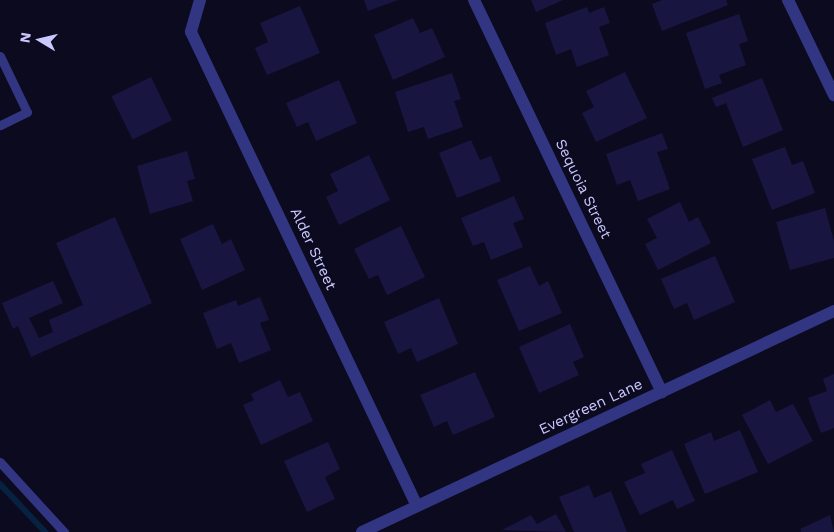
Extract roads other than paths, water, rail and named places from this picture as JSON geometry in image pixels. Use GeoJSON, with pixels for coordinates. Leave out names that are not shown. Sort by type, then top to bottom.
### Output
{"type":"FeatureCollection","features":[{"type":"Feature","properties":{"kind":"street","name":"Sequoia Street"},"geometry":{"type":"LineString","coordinates":[[474,0],[662,392]]}},
{"type":"Feature","properties":{"kind":"street"},"geometry":{"type":"LineString","coordinates":[[788,0],[834,95]]}},
{"type":"Feature","properties":{"kind":"street","name":"Alder Street"},"geometry":{"type":"LineString","coordinates":[[198,2],[191,32],[417,506]]}},
{"type":"Feature","properties":{"kind":"street","name":"Evergreen Lane"},"geometry":{"type":"LineString","coordinates":[[362,532],[834,311]]}},
{"type":"Feature","properties":{"kind":"lane"},"geometry":{"type":"LineString","coordinates":[[0,56],[27,112],[0,125]]}},
{"type":"Feature","properties":{"kind":"lane"},"geometry":{"type":"LineString","coordinates":[[0,462],[64,532]]}},
{"type":"Feature","properties":{"kind":"waterway"},"geometry":{"type":"LineString","coordinates":[[0,484],[45,532]]}}]}
